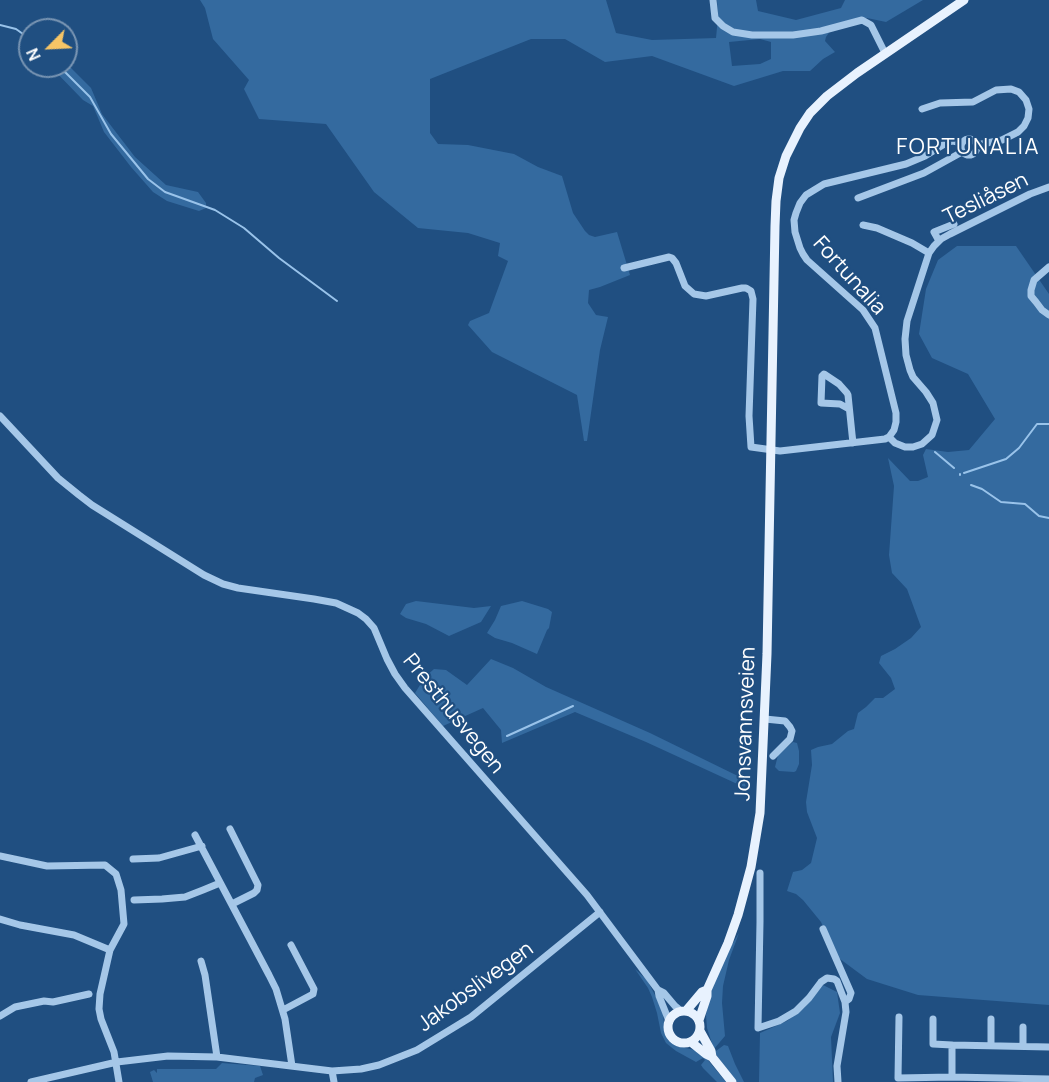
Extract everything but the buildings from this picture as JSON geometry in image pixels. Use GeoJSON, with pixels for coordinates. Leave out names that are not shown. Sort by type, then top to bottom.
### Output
{"type":"FeatureCollection","features":[{"type":"Feature","properties":{"kind":"main road","name":"Jonsvannsveien"},"geometry":{"type":"LineString","coordinates":[[699,1020],[707,990],[738,915],[751,867],[760,813],[765,719],[772,450],[775,226],[777,189],[782,166],[794,138],[810,113],[833,90],[964,0]]}},
{"type":"Feature","properties":{"kind":"main road","name":"Jonsvannsveien"},"geometry":{"type":"LineString","coordinates":[[684,1011],[702,992],[707,990]]}},
{"type":"Feature","properties":{"kind":"main road"},"geometry":{"type":"LineString","coordinates":[[700,1031],[691,1042],[682,1043],[673,1038],[669,1030],[669,1021],[672,1016],[684,1011],[696,1015],[700,1031],[712,1057]]}},
{"type":"Feature","properties":{"kind":"main road"},"geometry":{"type":"LineString","coordinates":[[691,1042],[712,1057],[732,1082]]}},
{"type":"Feature","properties":{"kind":"street"},"geometry":{"type":"LineString","coordinates":[[713,0],[715,18],[723,27],[733,32],[752,35],[793,35],[821,31],[862,20],[871,25],[885,53]]}},
{"type":"Feature","properties":{"kind":"street","name":"Fortunalia"},"geometry":{"type":"LineString","coordinates":[[922,109],[940,103],[973,102],[1000,89],[1015,90],[1022,94],[1029,109],[1024,126],[1018,132],[1002,140],[976,145]]}},
{"type":"Feature","properties":{"kind":"street","name":"Fortunalia"},"geometry":{"type":"LineString","coordinates":[[858,198],[924,173],[962,152],[967,155],[972,154],[976,150],[974,140],[946,143],[906,164],[824,184],[806,195],[796,213],[795,232],[803,254],[863,310],[875,328],[896,413],[895,427],[889,437]]}},
{"type":"Feature","properties":{"kind":"street"},"geometry":{"type":"LineString","coordinates":[[962,143],[962,152]]}},
{"type":"Feature","properties":{"kind":"street","name":"Tesliåsen"},"geometry":{"type":"LineString","coordinates":[[889,437],[905,447],[922,444],[932,435],[937,420],[933,403],[910,370],[905,339],[907,321],[929,253],[939,241],[967,225],[1049,187]]}},
{"type":"Feature","properties":{"kind":"street","name":"Tesliåsen"},"geometry":{"type":"LineString","coordinates":[[939,241],[934,232],[954,224]]}},
{"type":"Feature","properties":{"kind":"street","name":"Tesliåsen"},"geometry":{"type":"LineString","coordinates":[[863,225],[886,231],[929,253]]}},
{"type":"Feature","properties":{"kind":"street"},"geometry":{"type":"LineString","coordinates":[[624,268],[669,257],[676,263],[688,290],[694,294],[706,296],[742,288],[751,291],[753,299],[749,441],[751,447],[780,451],[881,441],[889,437]]}},
{"type":"Feature","properties":{"kind":"street"},"geometry":{"type":"LineString","coordinates":[[1049,267],[1034,280],[1031,290],[1031,296],[1049,315]]}},
{"type":"Feature","properties":{"kind":"street"},"geometry":{"type":"LineString","coordinates":[[849,409],[840,404],[821,403],[824,374],[846,391],[849,409],[853,443]]}},
{"type":"Feature","properties":{"kind":"street","name":"Presthusvegen"},"geometry":{"type":"LineString","coordinates":[[0,416],[54,473],[79,495],[199,572],[223,584],[238,588],[336,603],[366,619],[374,628],[387,659],[405,688],[600,912],[658,990],[684,1011]]}},
{"type":"Feature","properties":{"kind":"street"},"geometry":{"type":"LineString","coordinates":[[765,719],[785,721],[792,731],[792,736],[773,756]]}},
{"type":"Feature","properties":{"kind":"street"},"geometry":{"type":"LineString","coordinates":[[230,829],[258,885],[254,893],[231,904]]}},
{"type":"Feature","properties":{"kind":"street"},"geometry":{"type":"LineString","coordinates":[[195,835],[269,975],[283,1010],[292,1066]]}},
{"type":"Feature","properties":{"kind":"street"},"geometry":{"type":"LineString","coordinates":[[133,859],[159,858],[202,846]]}},
{"type":"Feature","properties":{"kind":"street"},"geometry":{"type":"LineString","coordinates":[[0,856],[47,866],[105,865],[116,874],[124,924],[110,950],[100,993],[99,1009],[117,1062],[119,1082]]}},
{"type":"Feature","properties":{"kind":"street"},"geometry":{"type":"LineString","coordinates":[[760,873],[758,1028],[779,1022],[796,1011],[826,978],[837,981],[845,1002],[846,1012],[837,1066],[838,1082]]}},
{"type":"Feature","properties":{"kind":"street"},"geometry":{"type":"LineString","coordinates":[[134,900],[184,897],[220,883]]}},
{"type":"Feature","properties":{"kind":"street","name":"Jakobslivegen"},"geometry":{"type":"LineString","coordinates":[[31,1082],[117,1062],[168,1056],[217,1058],[332,1071],[361,1069],[388,1062],[417,1050],[455,1028],[487,1005],[600,912]]}},
{"type":"Feature","properties":{"kind":"street"},"geometry":{"type":"LineString","coordinates":[[0,918],[20,925],[74,935],[110,950]]}},
{"type":"Feature","properties":{"kind":"street"},"geometry":{"type":"LineString","coordinates":[[823,929],[850,989],[851,996],[845,1002]]}},
{"type":"Feature","properties":{"kind":"street"},"geometry":{"type":"LineString","coordinates":[[283,1010],[313,994],[314,989],[291,945]]}},
{"type":"Feature","properties":{"kind":"street"},"geometry":{"type":"LineString","coordinates":[[201,961],[217,1058]]}},
{"type":"Feature","properties":{"kind":"street","name":"Presthusvegen"},"geometry":{"type":"LineString","coordinates":[[658,990],[669,1021]]}},
{"type":"Feature","properties":{"kind":"street"},"geometry":{"type":"LineString","coordinates":[[0,1016],[15,1007],[88,994]]}},
{"type":"Feature","properties":{"kind":"street"},"geometry":{"type":"LineString","coordinates":[[899,1017],[896,1080],[942,1080],[952,1077],[1049,1079]]}},
{"type":"Feature","properties":{"kind":"street"},"geometry":{"type":"LineString","coordinates":[[933,1019],[933,1044],[1049,1047]]}},
{"type":"Feature","properties":{"kind":"street"},"geometry":{"type":"LineString","coordinates":[[991,1019],[992,1045]]}},
{"type":"Feature","properties":{"kind":"street"},"geometry":{"type":"LineString","coordinates":[[1023,1027],[1023,1046]]}},
{"type":"Feature","properties":{"kind":"street"},"geometry":{"type":"LineString","coordinates":[[952,1045],[952,1077]]}},
{"type":"Feature","properties":{"kind":"street"},"geometry":{"type":"LineString","coordinates":[[332,1071],[334,1082]]}},
{"type":"Feature","properties":{"kind":"shaded area"},"geometry":{"type":"Polygon","coordinates":[[[200,0],[606,0],[616,33],[652,40],[716,38],[717,0],[756,0],[758,11],[796,20],[841,8],[845,0],[923,0],[886,22],[867,18],[835,24],[825,41],[835,52],[810,71],[783,71],[734,86],[652,56],[605,62],[565,39],[531,39],[430,79],[430,133],[438,144],[468,145],[514,154],[538,167],[562,176],[573,213],[585,231],[595,237],[617,232],[630,275],[589,290],[588,303],[596,315],[608,317],[600,350],[587,441],[584,441],[577,395],[492,352],[468,325],[470,321],[489,313],[508,261],[498,256],[500,243],[468,233],[418,228],[374,192],[326,124],[259,119],[244,89],[249,80],[213,39],[205,8],[200,0]],[[760,39],[729,42],[732,66],[760,64],[771,59],[771,42],[760,39]]]}},
{"type":"Feature","properties":{"kind":"shaded area"},"geometry":{"type":"Polygon","coordinates":[[[78,75],[91,88],[102,114],[135,157],[166,185],[198,192],[206,203],[206,208],[199,211],[167,201],[153,192],[104,132],[93,106],[83,100],[62,78],[78,78],[78,75]]]}},
{"type":"Feature","properties":{"kind":"shaded area"},"geometry":{"type":"Polygon","coordinates":[[[957,246],[1016,246],[1049,294],[1049,1005],[918,995],[867,979],[836,956],[821,922],[803,900],[787,891],[793,872],[802,870],[811,863],[817,838],[807,812],[806,802],[812,765],[811,750],[832,744],[854,729],[858,713],[875,698],[883,698],[895,689],[891,678],[879,663],[881,656],[911,638],[921,627],[907,589],[892,573],[889,555],[894,486],[888,458],[910,481],[918,481],[928,477],[923,455],[926,449],[948,452],[969,450],[995,419],[968,374],[932,358],[919,334],[926,289],[938,260],[957,246]]]}},
{"type":"Feature","properties":{"kind":"shaded area"},"geometry":{"type":"Polygon","coordinates":[[[416,601],[474,608],[491,606],[481,622],[449,636],[400,614],[406,604],[416,601]]]}},
{"type":"Feature","properties":{"kind":"shaded area"},"geometry":{"type":"Polygon","coordinates":[[[522,601],[552,612],[549,628],[537,654],[487,633],[501,606],[522,601]]]}},
{"type":"Feature","properties":{"kind":"shaded area"},"geometry":{"type":"Polygon","coordinates":[[[491,659],[744,779],[746,788],[575,712],[502,743],[501,730],[483,708],[443,726],[415,693],[425,677],[434,669],[446,670],[467,685],[491,659]]]}},
{"type":"Feature","properties":{"kind":"shaded area"},"geometry":{"type":"Polygon","coordinates":[[[793,742],[797,743],[799,751],[799,764],[796,771],[779,771],[775,767],[778,755],[793,742]]]}},
{"type":"Feature","properties":{"kind":"shaded area"},"geometry":{"type":"Polygon","coordinates":[[[739,933],[723,986],[725,1036],[714,1049],[716,1051],[724,1045],[728,1046],[744,1082],[737,1082],[715,1053],[707,1028],[706,1015],[710,992],[739,933]]]}},
{"type":"Feature","properties":{"kind":"shaded area"},"geometry":{"type":"Polygon","coordinates":[[[635,969],[647,980],[656,997],[663,1014],[668,1040],[676,1046],[695,1050],[707,1059],[726,1082],[717,1082],[703,1068],[701,1065],[705,1060],[703,1058],[696,1062],[666,1043],[661,1033],[652,997],[635,969]]]}},
{"type":"Feature","properties":{"kind":"shaded area"},"geometry":{"type":"Polygon","coordinates":[[[823,985],[837,992],[840,1013],[831,1037],[833,1082],[759,1082],[760,1033],[787,1021],[804,1008],[823,985]]]}},
{"type":"Feature","properties":{"kind":"shaded area"},"geometry":{"type":"Polygon","coordinates":[[[222,1063],[260,1066],[263,1075],[255,1078],[254,1082],[153,1082],[150,1072],[154,1070],[157,1073],[157,1069],[216,1069],[222,1063]]]}},
{"type":"Feature","properties":{"kind":"waterway"},"geometry":{"type":"LineString","coordinates":[[0,25],[18,30]]}},
{"type":"Feature","properties":{"kind":"waterway"},"geometry":{"type":"LineString","coordinates":[[71,78],[90,97],[111,134],[148,179],[165,192],[215,210],[244,228],[279,258],[337,301]]}},
{"type":"Feature","properties":{"kind":"waterway"},"geometry":{"type":"LineString","coordinates":[[964,473],[1006,459],[1019,448],[1037,424],[1049,424]]}},
{"type":"Feature","properties":{"kind":"waterway"},"geometry":{"type":"LineString","coordinates":[[935,452],[954,468]]}},
{"type":"Feature","properties":{"kind":"waterway"},"geometry":{"type":"LineString","coordinates":[[971,485],[982,489],[1001,502],[1025,504],[1039,516],[1049,518]]}},
{"type":"Feature","properties":{"kind":"waterway"},"geometry":{"type":"LineString","coordinates":[[507,736],[573,706]]}},
{"type":"Feature","properties":{"kind":"district","name":"FORTUNALIA"},"geometry":{"type":"Point","coordinates":[968,148]}}]}
